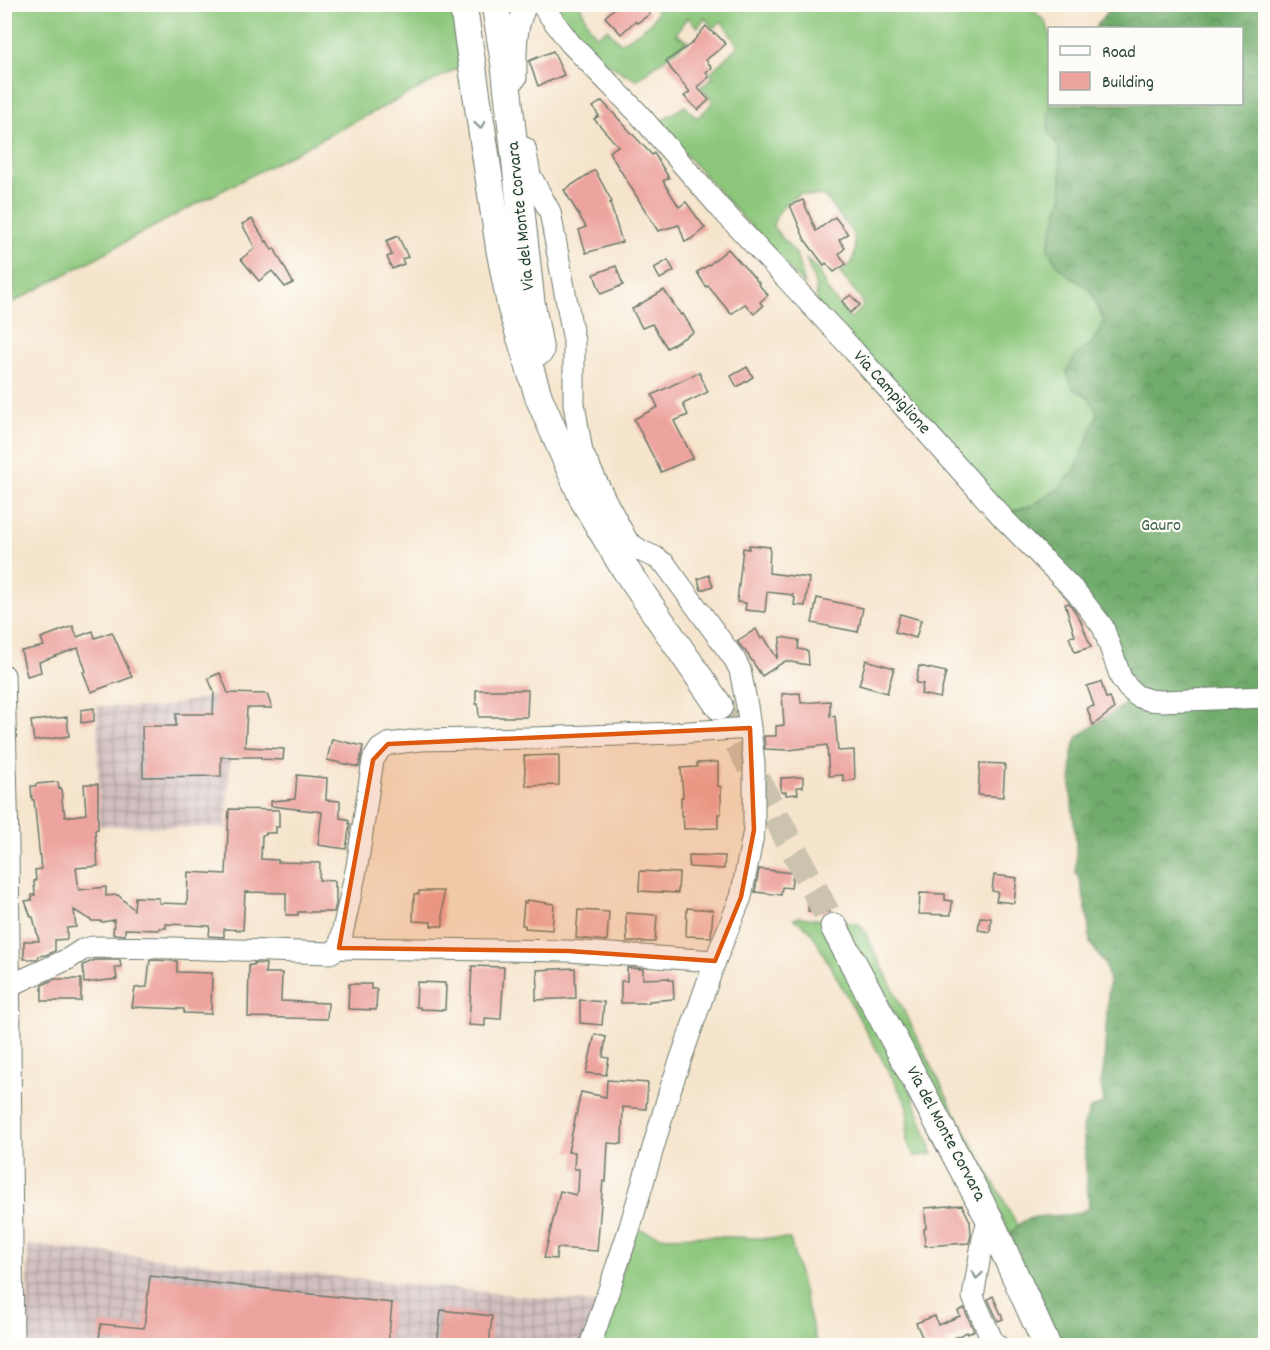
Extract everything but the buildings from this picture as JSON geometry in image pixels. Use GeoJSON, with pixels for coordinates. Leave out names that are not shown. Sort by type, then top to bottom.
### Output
{"type":"FeatureCollection","features":[{"type":"Feature","properties":{"kind":"main road","name":"Via del Monte Corvara"},"geometry":{"type":"LineString","coordinates":[[463,4],[500,251],[511,307],[539,398],[584,501],[621,563],[719,706]]}},
{"type":"Feature","properties":{"kind":"main road","name":"Via del Monte Corvara"},"geometry":{"type":"LineString","coordinates":[[495,4],[505,66],[531,302],[552,426]]}},
{"type":"Feature","properties":{"kind":"main road","name":"Via del Monte Corvara"},"geometry":{"type":"LineString","coordinates":[[834,927],[989,1218],[1047,1346]]}},
{"type":"Feature","properties":{"kind":"street","name":"Via del Monte Corvara"},"geometry":{"type":"LineString","coordinates":[[476,96],[484,73],[478,4]]}},
{"type":"Feature","properties":{"kind":"street"},"geometry":{"type":"LineString","coordinates":[[527,4],[522,12],[516,42],[519,111],[530,175],[550,212],[574,341],[574,404],[582,452],[628,542],[641,552],[665,564],[735,660],[740,670],[754,763],[754,830],[741,897],[670,1090],[590,1346]]}},
{"type":"Feature","properties":{"kind":"street","name":"Via Campiglione"},"geometry":{"type":"LineString","coordinates":[[541,4],[570,43],[638,113],[721,209],[854,351],[1005,520],[1076,592],[1103,627],[1121,678],[1128,688],[1137,696],[1161,701],[1266,697]]}},
{"type":"Feature","properties":{"kind":"street"},"geometry":{"type":"LineString","coordinates":[[4,675],[8,824],[9,1313],[13,1346]]}},
{"type":"Feature","properties":{"kind":"street"},"geometry":{"type":"LineString","coordinates":[[339,948],[357,866],[374,760],[380,749],[388,744],[420,740],[675,733],[750,728]]}},
{"type":"Feature","properties":{"kind":"street"},"geometry":{"type":"LineString","coordinates":[[9,986],[68,959],[82,950],[93,948],[330,953],[339,948],[568,951],[716,961]]}},
{"type":"Feature","properties":{"kind":"street"},"geometry":{"type":"LineString","coordinates":[[989,1218],[983,1238],[973,1297],[994,1344],[998,1346]]}},
{"type":"Feature","properties":{"kind":"highlighted area"},"geometry":{"type":"Polygon","coordinates":[[[750,728],[754,830],[741,897],[715,961],[568,951],[339,948],[373,760],[388,744],[750,728]]]}},
{"type":"Feature","properties":{"kind":"shaded area"},"geometry":{"type":"Polygon","coordinates":[[[234,691],[226,828],[99,826],[97,706],[158,708],[234,691]]]}},
{"type":"Feature","properties":{"kind":"shaded area"},"geometry":{"type":"Polygon","coordinates":[[[28,1245],[600,1304],[583,1345],[28,1345],[28,1245]]]}},
{"type":"Feature","properties":{"kind":"green space"},"geometry":{"type":"Polygon","coordinates":[[[655,4],[1026,4],[1046,22],[1048,28],[1048,105],[1052,105],[1048,114],[1049,132],[1059,148],[1063,195],[1048,249],[1058,266],[1090,289],[1104,322],[1092,343],[1077,355],[1073,388],[1089,397],[1099,413],[1076,469],[1059,488],[1032,506],[1006,513],[817,304],[816,287],[806,258],[818,270],[827,290],[850,319],[863,307],[861,298],[840,273],[852,263],[855,251],[854,235],[828,200],[822,195],[811,196],[801,193],[783,207],[774,221],[773,227],[796,254],[805,286],[657,123],[685,106],[697,118],[713,101],[701,87],[713,77],[710,73],[738,46],[722,21],[713,28],[705,18],[698,27],[687,17],[676,34],[688,41],[636,80],[596,57],[549,5],[580,5],[597,36],[607,29],[620,43],[641,31],[651,22],[657,13],[655,4]]]}},
{"type":"Feature","properties":{"kind":"green space"},"geometry":{"type":"Polygon","coordinates":[[[10,5],[456,5],[464,65],[179,213],[14,302],[10,5]]]}},
{"type":"Feature","properties":{"kind":"green space","name":"Gauro"},"geometry":{"type":"Polygon","coordinates":[[[1113,5],[1265,5],[1265,1345],[1058,1345],[1010,1234],[1022,1222],[1031,1218],[1072,1214],[1089,1208],[1083,1127],[1090,1109],[1104,1103],[1101,1084],[1109,981],[1105,964],[1090,943],[1088,918],[1080,880],[1076,873],[1076,841],[1071,793],[1072,753],[1077,738],[1124,705],[1134,681],[1006,513],[1032,506],[1059,488],[1076,469],[1098,413],[1089,397],[1073,388],[1066,371],[1077,355],[1092,343],[1104,322],[1090,289],[1058,266],[1048,249],[1063,195],[1059,148],[1049,132],[1048,114],[1052,105],[1243,105],[1243,27],[1096,27],[1113,5]]]}},
{"type":"Feature","properties":{"kind":"green space"},"geometry":{"type":"Polygon","coordinates":[[[799,917],[859,924],[863,929],[952,1107],[1018,1226],[1010,1234],[946,1107],[865,961],[933,1154],[914,1156],[907,1141],[908,1106],[810,930],[794,919],[799,917]]]}},
{"type":"Feature","properties":{"kind":"green space"},"geometry":{"type":"Polygon","coordinates":[[[637,1229],[665,1237],[790,1239],[817,1345],[595,1346],[637,1229]]]}},
{"type":"Feature","properties":{"kind":"tunnel"},"geometry":{"type":"LineString","coordinates":[[719,707],[834,927]]}}]}
